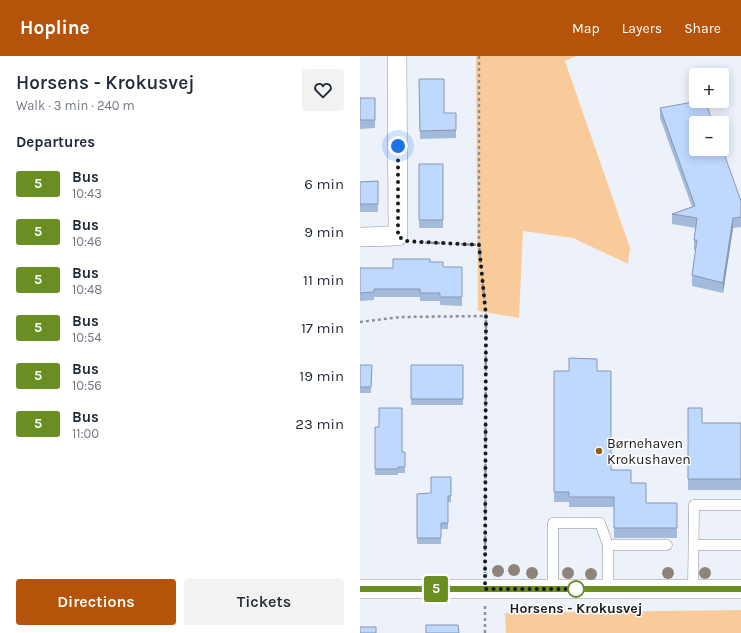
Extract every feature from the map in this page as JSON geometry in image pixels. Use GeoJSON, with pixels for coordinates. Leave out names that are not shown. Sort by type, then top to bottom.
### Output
{"type":"FeatureCollection","features":[{"type":"Feature","properties":{"kind":"street"},"geometry":{"type":"LineString","coordinates":[[360,237],[398,236],[397,56]]}},
{"type":"Feature","properties":{"kind":"street"},"geometry":{"type":"LineString","coordinates":[[360,589],[741,589]]}},
{"type":"Feature","properties":{"kind":"lane"},"geometry":{"type":"LineString","coordinates":[[694,589],[694,505],[741,505]]}},
{"type":"Feature","properties":{"kind":"lane"},"geometry":{"type":"LineString","coordinates":[[553,589],[553,523],[600,523],[608,545],[608,589]]}},
{"type":"Feature","properties":{"kind":"lane"},"geometry":{"type":"LineString","coordinates":[[608,545],[667,545]]}},
{"type":"Feature","properties":{"kind":"lane"},"geometry":{"type":"LineString","coordinates":[[694,545],[741,545]]}},
{"type":"Feature","properties":{"kind":"path"},"geometry":{"type":"LineString","coordinates":[[479,56],[479,245],[486,316],[485,633]]}},
{"type":"Feature","properties":{"kind":"path"},"geometry":{"type":"LineString","coordinates":[[398,236],[405,241],[479,245]]}},
{"type":"Feature","properties":{"kind":"path"},"geometry":{"type":"LineString","coordinates":[[360,322],[400,316],[486,316]]}},
{"type":"Feature","properties":{"kind":"shaded area"},"geometry":{"type":"Polygon","coordinates":[[[476,56],[576,56],[565,61],[630,248],[628,264],[573,238],[523,231],[519,318],[478,311],[476,56]]]}},
{"type":"Feature","properties":{"kind":"shaded area"},"geometry":{"type":"Polygon","coordinates":[[[741,610],[741,633],[506,633],[505,613],[741,610]]]}},
{"type":"Feature","properties":{"kind":"building"},"geometry":{"type":"Polygon","coordinates":[[[419,79],[444,79],[444,113],[456,113],[456,130],[420,131],[419,79]]]}},
{"type":"Feature","properties":{"kind":"building"},"geometry":{"type":"Polygon","coordinates":[[[360,98],[375,98],[375,120],[360,120],[360,98]]]}},
{"type":"Feature","properties":{"kind":"building"},"geometry":{"type":"Polygon","coordinates":[[[689,103],[689,108],[708,108],[710,116],[689,116],[689,156],[725,156],[741,201],[741,217],[733,218],[723,283],[692,275],[697,240],[694,240],[697,218],[672,214],[695,206],[660,108],[689,103]]]}},
{"type":"Feature","properties":{"kind":"building"},"geometry":{"type":"Polygon","coordinates":[[[419,164],[443,164],[443,220],[419,220],[419,164]]]}},
{"type":"Feature","properties":{"kind":"building"},"geometry":{"type":"Polygon","coordinates":[[[378,181],[378,204],[360,204],[360,182],[378,181]]]}},
{"type":"Feature","properties":{"kind":"building"},"geometry":{"type":"Polygon","coordinates":[[[393,259],[430,259],[430,262],[443,262],[443,267],[462,267],[462,297],[440,297],[440,293],[420,293],[420,289],[374,289],[374,292],[360,293],[360,268],[393,268],[393,259]]]}},
{"type":"Feature","properties":{"kind":"building"},"geometry":{"type":"Polygon","coordinates":[[[569,358],[597,359],[597,371],[611,371],[611,470],[631,470],[631,483],[646,483],[646,503],[677,503],[677,528],[614,528],[614,497],[569,497],[569,492],[554,492],[554,371],[569,371],[569,358]]]}},
{"type":"Feature","properties":{"kind":"building"},"geometry":{"type":"Polygon","coordinates":[[[360,365],[372,365],[371,387],[360,387],[360,365]]]}},
{"type":"Feature","properties":{"kind":"building"},"geometry":{"type":"Polygon","coordinates":[[[411,365],[463,365],[463,399],[411,399],[411,365]]]}},
{"type":"Feature","properties":{"kind":"building"},"geometry":{"type":"Polygon","coordinates":[[[379,408],[402,408],[402,452],[405,452],[405,467],[398,467],[398,469],[375,469],[375,427],[379,427],[379,408]]]}},
{"type":"Feature","properties":{"kind":"building"},"geometry":{"type":"Polygon","coordinates":[[[688,408],[702,408],[702,423],[741,423],[741,479],[688,479],[688,408]]]}},
{"type":"Feature","properties":{"kind":"building"},"geometry":{"type":"Polygon","coordinates":[[[431,477],[451,477],[451,496],[448,496],[448,523],[441,523],[441,538],[417,538],[417,494],[431,493],[431,477]]]}},
{"type":"Feature","properties":{"kind":"building"},"geometry":{"type":"Polygon","coordinates":[[[426,625],[458,625],[459,633],[426,633],[426,625]]]}},
{"type":"Feature","properties":{"kind":"building"},"geometry":{"type":"Polygon","coordinates":[[[360,627],[376,627],[376,633],[360,633],[360,627]]]}},
{"type":"Feature","properties":{"kind":"bus line","name":"5"},"geometry":{"type":"LineString","coordinates":[[360,589],[741,589]]}},
{"type":"Feature","properties":{"kind":"place","name":"Børnehaven Krokushaven"},"geometry":{"type":"Point","coordinates":[599,451]}},
{"type":"Feature","properties":{"kind":"place","name":"Horsens - Krokusvej"},"geometry":{"type":"Point","coordinates":[576,589]}},
{"type":"Feature","properties":{"kind":"route"},"geometry":{"type":"LineString","coordinates":[[398,146],[398,236],[405,241],[479,245],[486,316],[485,589],[576,589]]}}]}
